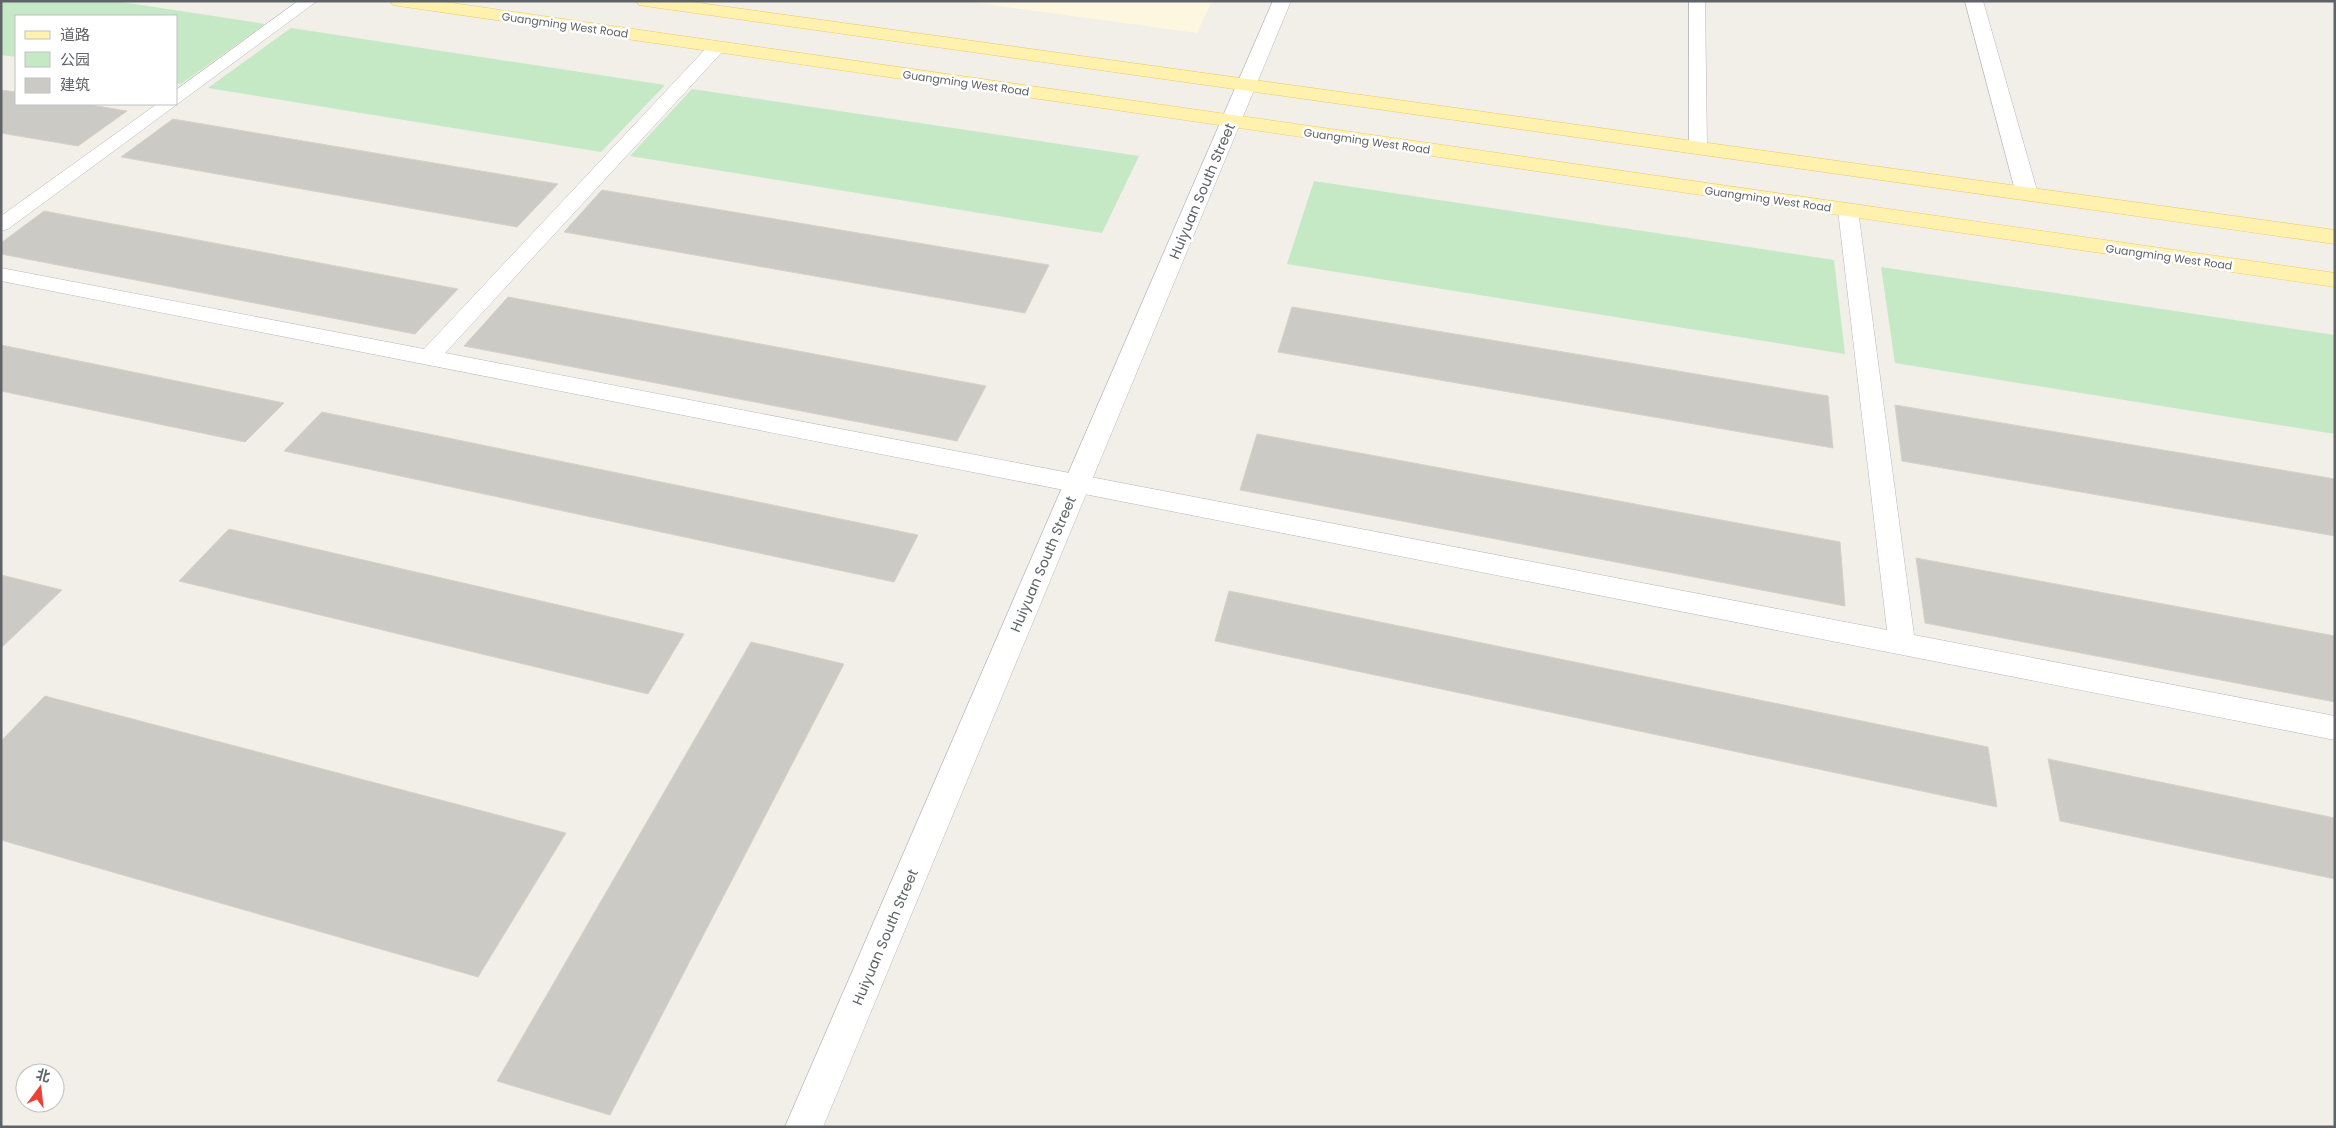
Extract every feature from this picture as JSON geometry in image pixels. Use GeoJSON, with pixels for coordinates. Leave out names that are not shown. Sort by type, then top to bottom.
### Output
{"type":"FeatureCollection","features":[{"type":"Feature","properties":{"kind":"main road","name":"Guangming West Road"},"geometry":{"type":"LineString","coordinates":[[399,1],[2335,280]]}},
{"type":"Feature","properties":{"kind":"main road"},"geometry":{"type":"LineString","coordinates":[[645,1],[2335,237]]}},
{"type":"Feature","properties":{"kind":"street","name":"Huiyuan South Street"},"geometry":{"type":"LineString","coordinates":[[804,1127],[1282,1]]}},
{"type":"Feature","properties":{"kind":"street"},"geometry":{"type":"LineString","coordinates":[[1974,1],[2027,194]]}},
{"type":"Feature","properties":{"kind":"lane"},"geometry":{"type":"LineString","coordinates":[[178,97],[309,1]]}},
{"type":"Feature","properties":{"kind":"lane"},"geometry":{"type":"LineString","coordinates":[[1697,1],[1698,148]]}},
{"type":"Feature","properties":{"kind":"lane"},"geometry":{"type":"LineString","coordinates":[[430,357],[717,47]]}},
{"type":"Feature","properties":{"kind":"lane"},"geometry":{"type":"LineString","coordinates":[[1,225],[167,105]]}},
{"type":"Feature","properties":{"kind":"lane"},"geometry":{"type":"LineString","coordinates":[[1848,210],[1902,644]]}},
{"type":"Feature","properties":{"kind":"lane"},"geometry":{"type":"LineString","coordinates":[[1,274],[2335,728]]}},
{"type":"Feature","properties":{"kind":"shaded area"},"geometry":{"type":"Polygon","coordinates":[[[963,1],[1212,1],[1197,33],[963,1]]]}},
{"type":"Feature","properties":{"kind":"green space"},"geometry":{"type":"Polygon","coordinates":[[[1,1],[115,1],[265,24],[181,84],[178,83],[178,15],[15,15],[15,57],[1,55],[1,1]]]}},
{"type":"Feature","properties":{"kind":"green space"},"geometry":{"type":"Polygon","coordinates":[[[291,28],[665,85],[601,152],[208,88],[291,28]]]}},
{"type":"Feature","properties":{"kind":"green space"},"geometry":{"type":"Polygon","coordinates":[[[692,89],[1139,156],[1102,233],[630,156],[692,89]]]}},
{"type":"Feature","properties":{"kind":"green space"},"geometry":{"type":"Polygon","coordinates":[[[1314,181],[1834,260],[1845,354],[1287,264],[1314,181]]]}},
{"type":"Feature","properties":{"kind":"green space"},"geometry":{"type":"Polygon","coordinates":[[[1881,267],[2335,335],[2335,434],[1895,363],[1881,267]]]}},
{"type":"Feature","properties":{"kind":"building"},"geometry":{"type":"Polygon","coordinates":[[[1,90],[15,92],[15,105],[91,105],[127,111],[78,146],[1,133],[1,90]]]}},
{"type":"Feature","properties":{"kind":"building"},"geometry":{"type":"Polygon","coordinates":[[[173,119],[558,184],[517,227],[121,157],[173,119]]]}},
{"type":"Feature","properties":{"kind":"building"},"geometry":{"type":"Polygon","coordinates":[[[602,190],[1049,265],[1025,313],[564,232],[602,190]]]}},
{"type":"Feature","properties":{"kind":"building"},"geometry":{"type":"Polygon","coordinates":[[[44,211],[458,289],[415,334],[1,254],[1,243],[44,211]]]}},
{"type":"Feature","properties":{"kind":"building"},"geometry":{"type":"Polygon","coordinates":[[[508,297],[986,386],[957,441],[464,346],[508,297]]]}},
{"type":"Feature","properties":{"kind":"building"},"geometry":{"type":"Polygon","coordinates":[[[1292,307],[1828,396],[1833,448],[1278,352],[1292,307]]]}},
{"type":"Feature","properties":{"kind":"building"},"geometry":{"type":"Polygon","coordinates":[[[1,345],[284,403],[245,442],[1,391],[1,345]]]}},
{"type":"Feature","properties":{"kind":"building"},"geometry":{"type":"Polygon","coordinates":[[[1895,405],[2335,479],[2335,536],[1902,461],[1895,405]]]}},
{"type":"Feature","properties":{"kind":"building"},"geometry":{"type":"Polygon","coordinates":[[[322,412],[918,535],[894,582],[284,451],[322,412]]]}},
{"type":"Feature","properties":{"kind":"building"},"geometry":{"type":"Polygon","coordinates":[[[1257,434],[1840,542],[1845,606],[1240,490],[1257,434]]]}},
{"type":"Feature","properties":{"kind":"building"},"geometry":{"type":"Polygon","coordinates":[[[229,529],[684,634],[648,694],[179,581],[229,529]]]}},
{"type":"Feature","properties":{"kind":"building"},"geometry":{"type":"Polygon","coordinates":[[[1916,558],[2335,636],[2335,702],[1925,623],[1916,558]]]}},
{"type":"Feature","properties":{"kind":"building"},"geometry":{"type":"Polygon","coordinates":[[[1,575],[62,590],[1,648],[1,575]]]}},
{"type":"Feature","properties":{"kind":"building"},"geometry":{"type":"Polygon","coordinates":[[[1229,591],[1988,747],[1997,807],[1215,641],[1229,591]]]}},
{"type":"Feature","properties":{"kind":"building"},"geometry":{"type":"Polygon","coordinates":[[[751,642],[844,664],[610,1115],[497,1081],[751,642]]]}},
{"type":"Feature","properties":{"kind":"building"},"geometry":{"type":"Polygon","coordinates":[[[45,696],[566,833],[478,977],[1,840],[1,741],[45,696]]]}},
{"type":"Feature","properties":{"kind":"building"},"geometry":{"type":"Polygon","coordinates":[[[2048,759],[2335,818],[2335,879],[2060,821],[2048,759]]]}}]}
